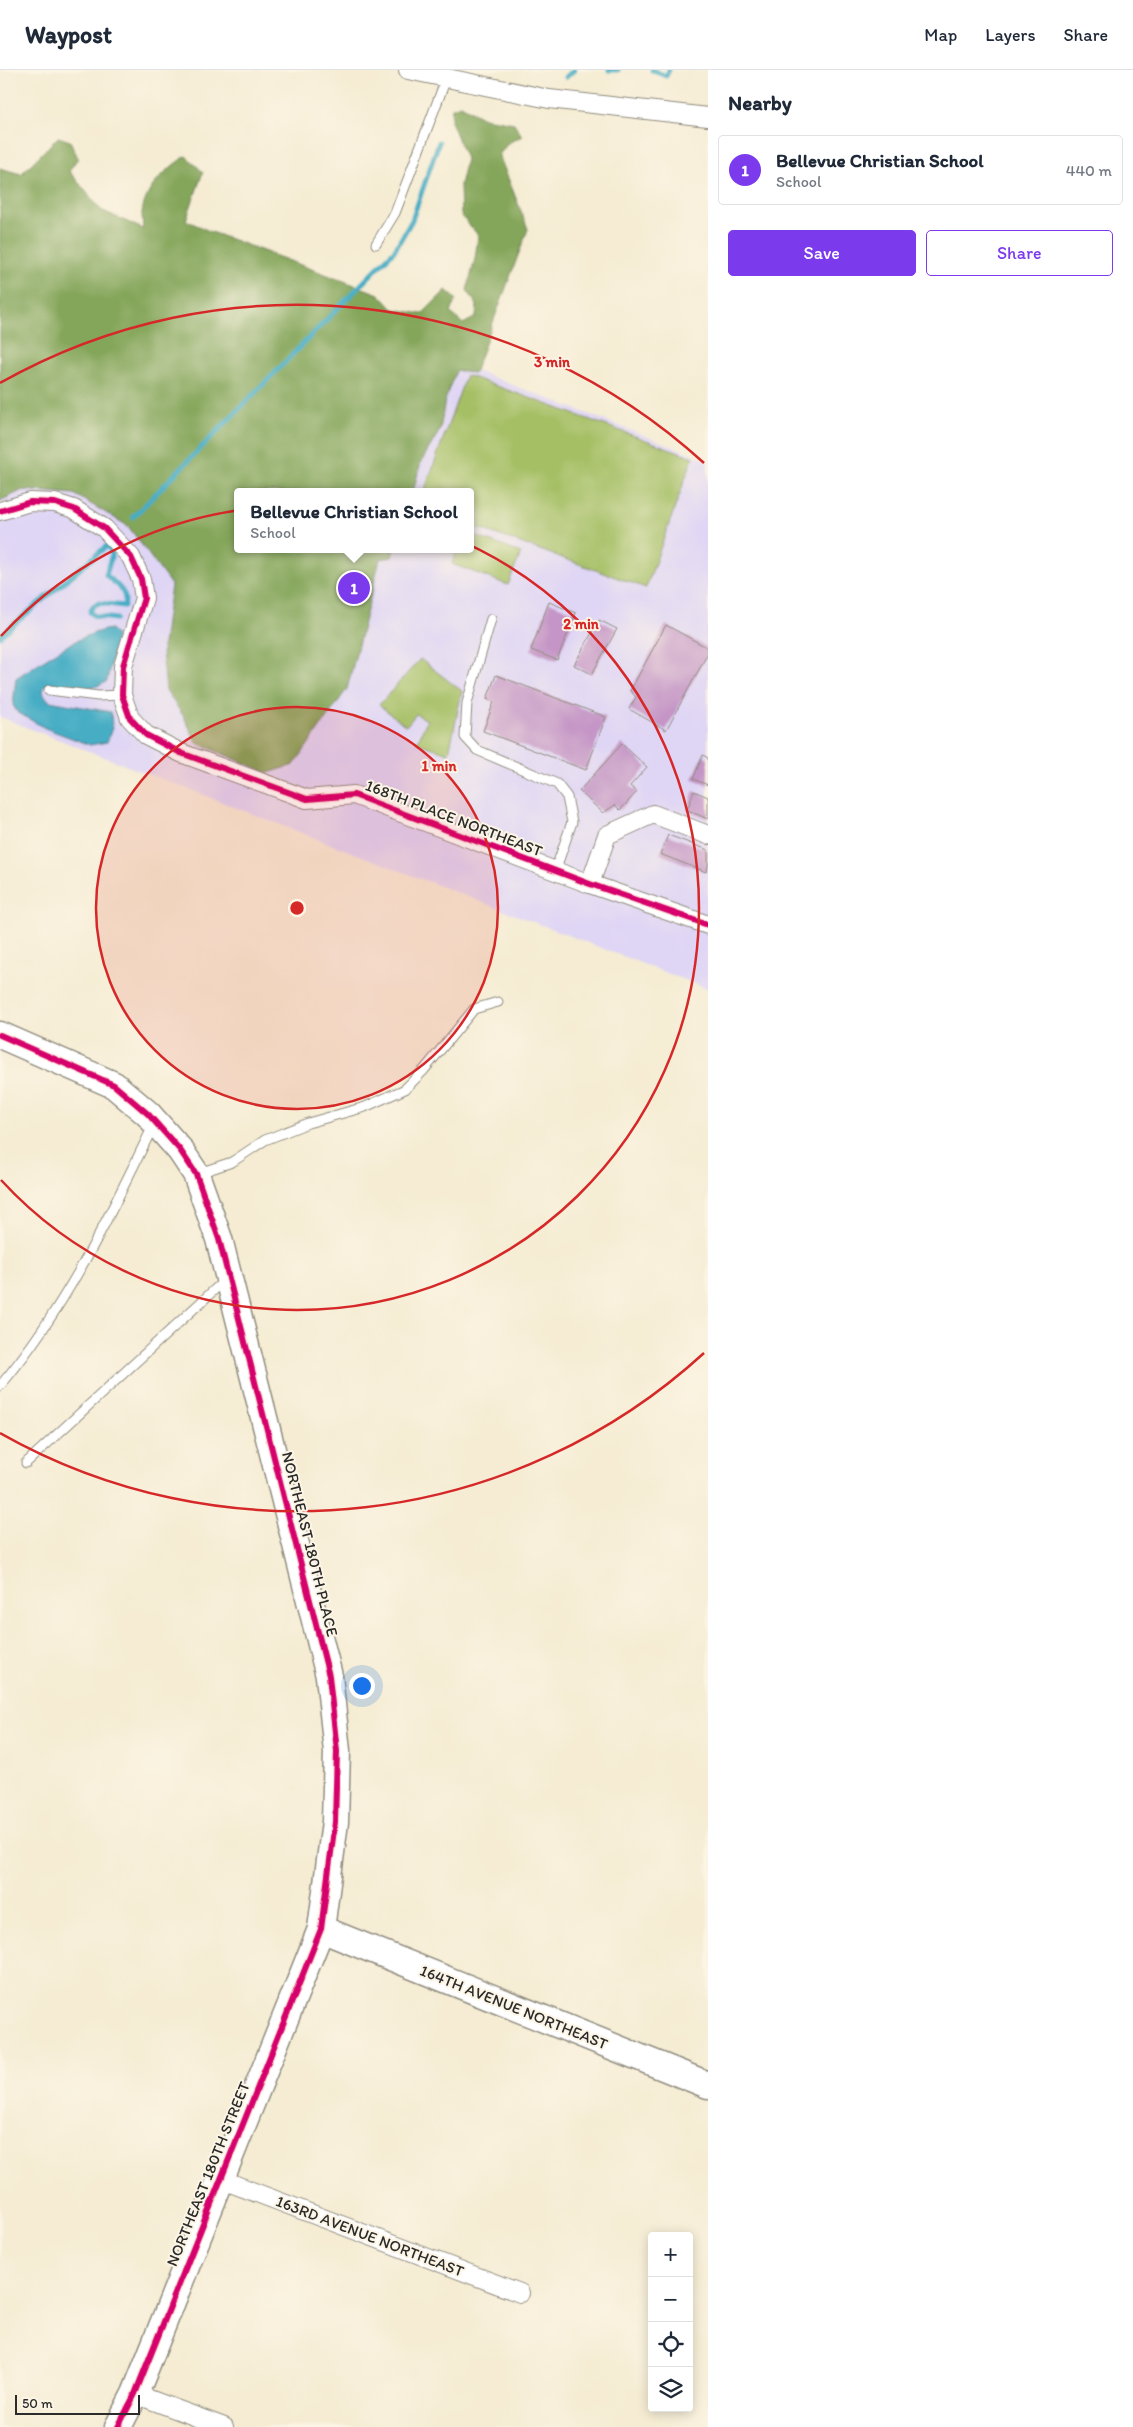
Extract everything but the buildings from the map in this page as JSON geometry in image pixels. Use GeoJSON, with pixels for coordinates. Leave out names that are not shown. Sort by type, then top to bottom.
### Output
{"type":"FeatureCollection","features":[{"type":"Feature","properties":{"kind":"street"},"geometry":{"type":"LineString","coordinates":[[408,70],[548,99],[708,117]]}},
{"type":"Feature","properties":{"kind":"street","name":"168TH PLACE NORTHEAST"},"geometry":{"type":"LineString","coordinates":[[0,511],[30,502],[55,503],[74,509],[104,528],[131,557],[141,579],[144,598],[123,666],[122,694],[130,718],[146,736],[182,753],[308,799],[354,795],[590,884],[708,925]]}},
{"type":"Feature","properties":{"kind":"street"},"geometry":{"type":"LineString","coordinates":[[590,884],[607,835],[653,814],[708,835]]}},
{"type":"Feature","properties":{"kind":"street","name":"NORTHEAST 180TH PLACE"},"geometry":{"type":"LineString","coordinates":[[0,1035],[114,1085],[155,1121],[180,1150],[196,1174],[219,1239],[329,1676],[337,1751],[335,1822],[321,1929]]}},
{"type":"Feature","properties":{"kind":"street","name":"164TH AVENUE NORTHEAST"},"geometry":{"type":"LineString","coordinates":[[321,1929],[708,2085]]}},
{"type":"Feature","properties":{"kind":"street","name":"NORTHEAST 180TH STREET"},"geometry":{"type":"LineString","coordinates":[[118,2427],[135,2394],[321,1929]]}},
{"type":"Feature","properties":{"kind":"street","name":"163RD AVENUE NORTHEAST"},"geometry":{"type":"LineString","coordinates":[[220,2179],[520,2293]]}},
{"type":"Feature","properties":{"kind":"street"},"geometry":{"type":"LineString","coordinates":[[135,2394],[224,2427]]}},
{"type":"Feature","properties":{"kind":"lane"},"geometry":{"type":"LineString","coordinates":[[376,244],[395,213],[446,79]]}},
{"type":"Feature","properties":{"kind":"lane"},"geometry":{"type":"LineString","coordinates":[[491,619],[467,704],[465,737],[478,750],[557,784],[567,797],[572,822],[555,871]]}},
{"type":"Feature","properties":{"kind":"lane"},"geometry":{"type":"LineString","coordinates":[[49,690],[98,696],[122,694]]}},
{"type":"Feature","properties":{"kind":"lane"},"geometry":{"type":"LineString","coordinates":[[196,1174],[232,1162],[264,1140],[308,1123],[365,1107],[405,1088],[424,1070],[474,1009],[498,1002]]}},
{"type":"Feature","properties":{"kind":"lane"},"geometry":{"type":"LineString","coordinates":[[0,1386],[41,1334],[72,1282],[121,1192],[155,1121]]}},
{"type":"Feature","properties":{"kind":"lane"},"geometry":{"type":"LineString","coordinates":[[26,1462],[229,1277]]}},
{"type":"Feature","properties":{"kind":"shaded area"},"geometry":{"type":"Polygon","coordinates":[[[0,188],[708,460],[708,989],[0,717],[0,188]]]}},
{"type":"Feature","properties":{"kind":"green space"},"geometry":{"type":"Polygon","coordinates":[[[461,105],[484,118],[514,123],[522,136],[508,143],[499,155],[528,229],[474,373],[456,371],[445,400],[440,430],[421,462],[414,488],[234,488],[234,553],[393,553],[392,557],[380,559],[347,689],[294,765],[268,773],[197,743],[184,717],[166,690],[162,652],[171,585],[128,526],[74,494],[23,490],[0,501],[0,168],[21,174],[58,137],[70,141],[78,158],[69,171],[101,210],[143,229],[142,213],[147,195],[164,173],[186,156],[203,172],[186,220],[209,231],[379,294],[393,309],[422,314],[446,290],[456,299],[451,313],[463,324],[476,317],[477,305],[467,290],[475,259],[478,235],[461,215],[460,185],[466,159],[451,121],[452,108],[461,105]]]}},
{"type":"Feature","properties":{"kind":"green space"},"geometry":{"type":"Polygon","coordinates":[[[466,375],[693,457],[646,588],[474,526],[474,488],[425,488],[466,375]]]}},
{"type":"Feature","properties":{"kind":"green space"},"geometry":{"type":"Polygon","coordinates":[[[474,535],[521,553],[508,585],[452,564],[456,553],[474,553],[474,535]]]}},
{"type":"Feature","properties":{"kind":"green space"},"geometry":{"type":"Polygon","coordinates":[[[420,659],[462,691],[449,753],[417,743],[427,720],[416,714],[406,726],[379,705],[420,659]]]}},
{"type":"Feature","properties":{"kind":"water"},"geometry":{"type":"Polygon","coordinates":[[[111,629],[116,636],[107,681],[94,687],[86,688],[49,683],[44,687],[43,693],[49,701],[111,712],[112,728],[107,742],[90,745],[45,728],[17,712],[13,705],[16,678],[49,656],[75,642],[100,631],[111,629]]]}},
{"type":"Feature","properties":{"kind":"waterway"},"geometry":{"type":"LineString","coordinates":[[566,77],[574,70]]}},
{"type":"Feature","properties":{"kind":"waterway"},"geometry":{"type":"LineString","coordinates":[[609,70],[618,70]]}},
{"type":"Feature","properties":{"kind":"waterway"},"geometry":{"type":"LineString","coordinates":[[652,70],[666,76],[669,70]]}},
{"type":"Feature","properties":{"kind":"waterway"},"geometry":{"type":"LineString","coordinates":[[133,517],[394,251],[412,220],[439,142]]}},
{"type":"Feature","properties":{"kind":"waterway"},"geometry":{"type":"LineString","coordinates":[[0,636],[108,545],[112,554],[106,575],[123,592],[125,597],[124,606],[99,603],[93,606],[90,612],[95,616],[116,619]]}},
{"type":"Feature","properties":{"kind":"cycle path"},"geometry":{"type":"LineString","coordinates":[[0,511],[30,502],[55,503],[74,509],[104,528],[131,557],[141,579],[144,598],[123,666],[122,695],[130,718],[146,735],[181,753],[307,799],[354,795],[590,884],[708,925]]}},
{"type":"Feature","properties":{"kind":"cycle path"},"geometry":{"type":"LineString","coordinates":[[0,1035],[114,1085],[148,1114],[180,1150],[196,1174],[219,1239],[329,1676],[337,1751],[335,1822],[321,1929],[135,2394],[118,2427]]}},
{"type":"Feature","properties":{"kind":"place","name":"Bellevue Christian School"},"geometry":{"type":"Point","coordinates":[354,588]}}]}
